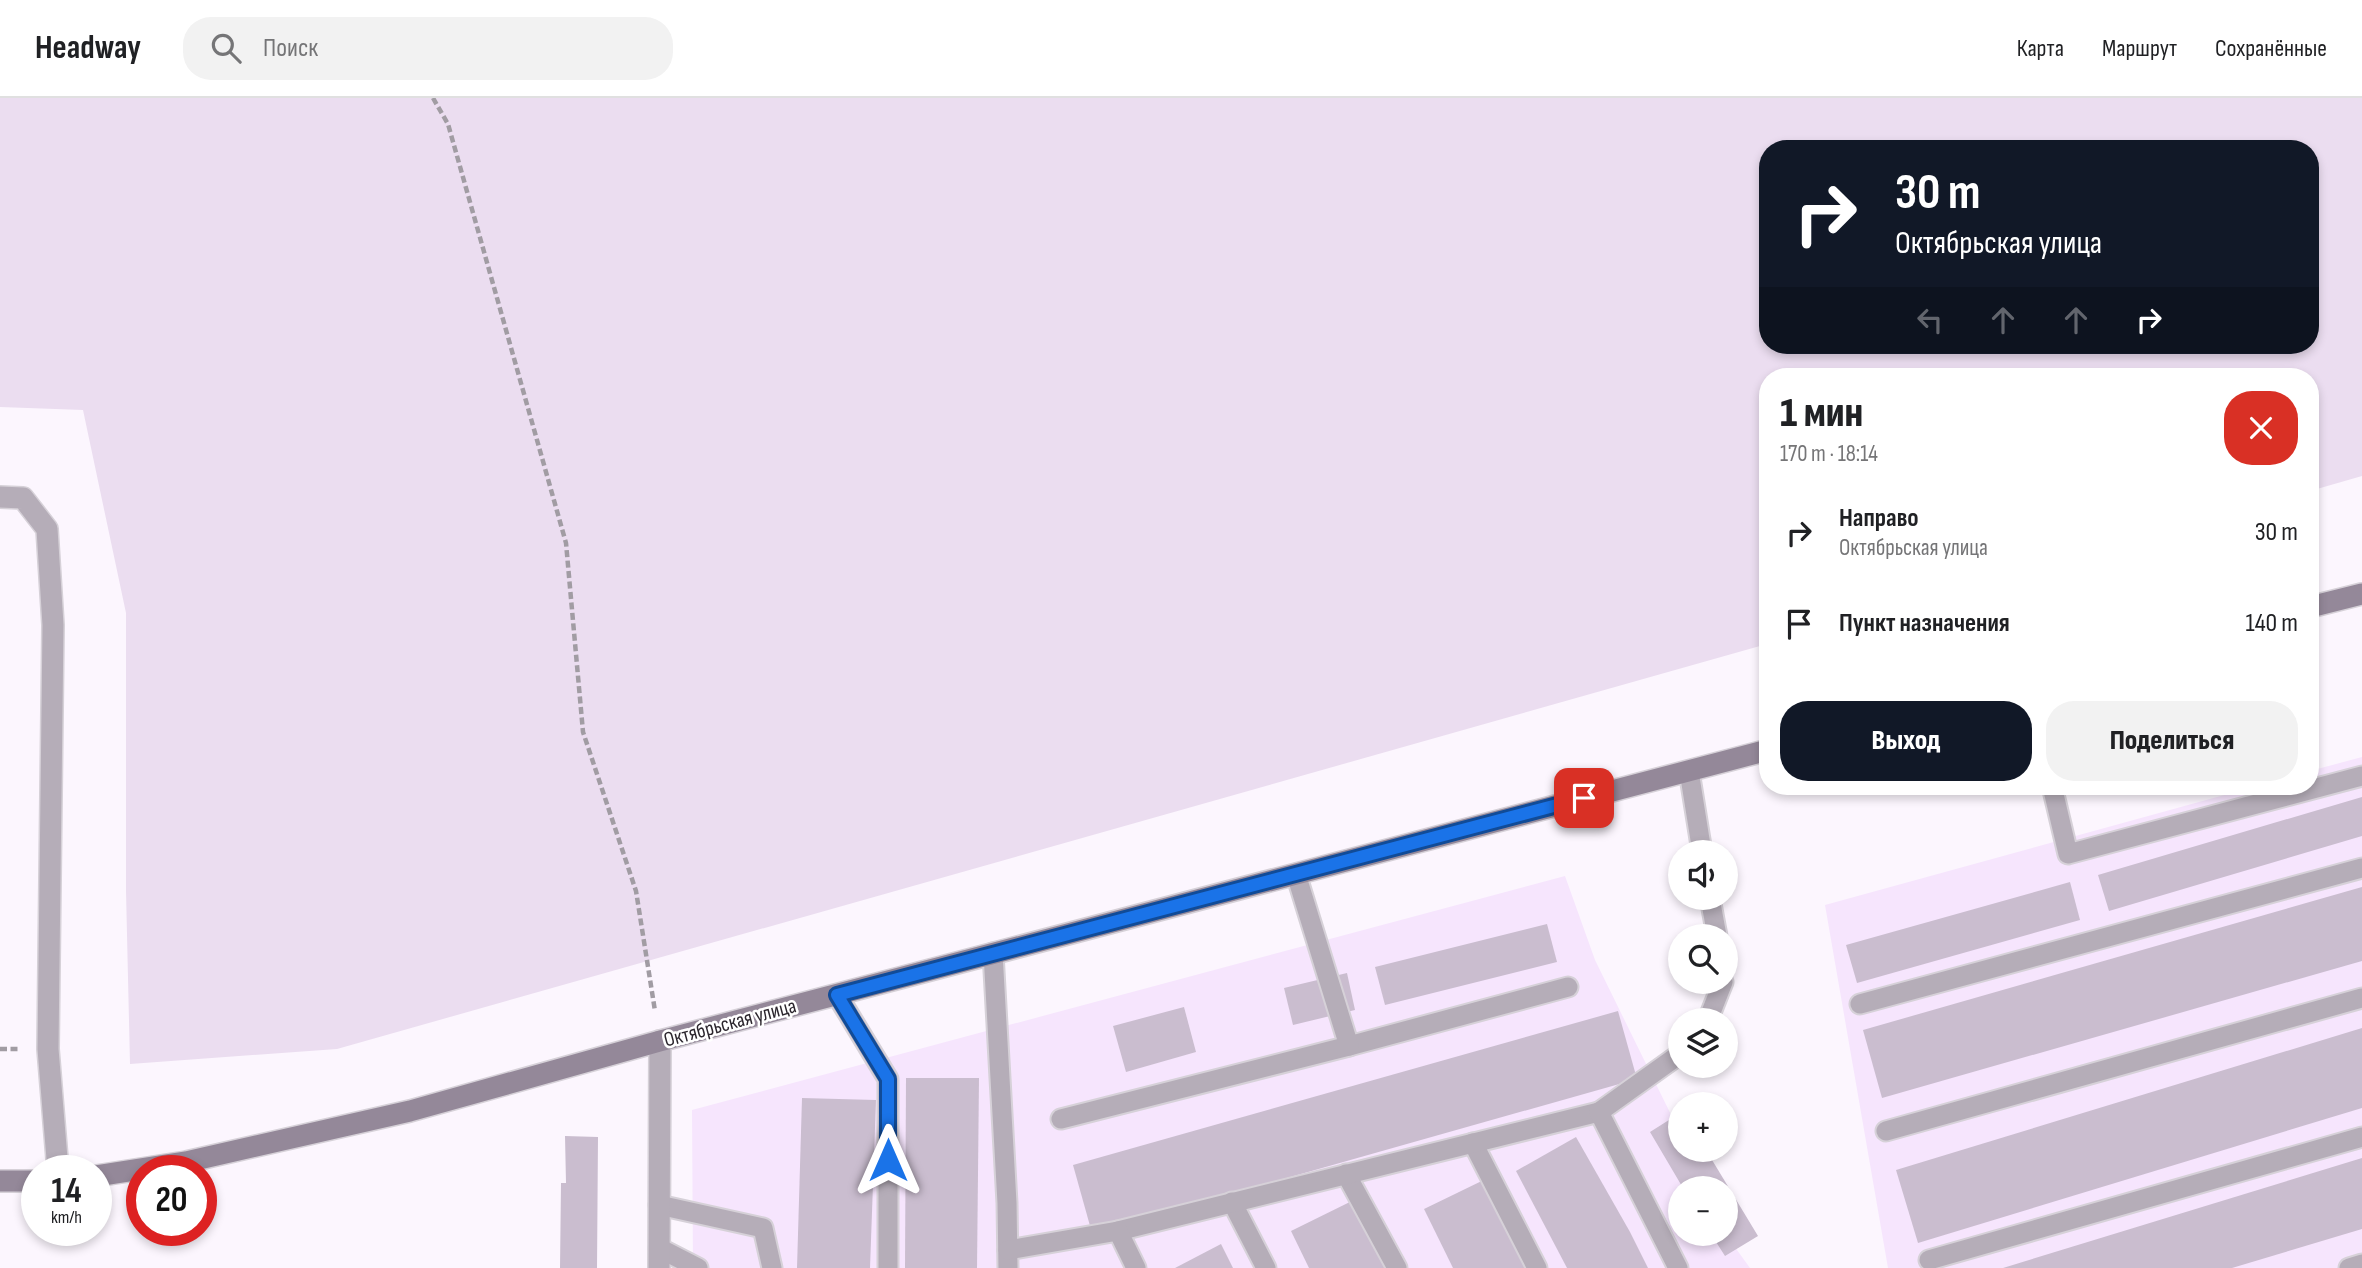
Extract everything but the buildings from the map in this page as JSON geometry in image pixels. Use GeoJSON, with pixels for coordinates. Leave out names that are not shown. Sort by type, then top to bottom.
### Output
{"type":"FeatureCollection","features":[{"type":"Feature","properties":{"kind":"main road"},"geometry":{"type":"LineString","coordinates":[[2319,605],[2362,594]]}},
{"type":"Feature","properties":{"kind":"main road","name":"Октябрьская улица"},"geometry":{"type":"LineString","coordinates":[[112,1174],[186,1162],[410,1111],[660,1041],[1759,752]]}},
{"type":"Feature","properties":{"kind":"main road"},"geometry":{"type":"LineString","coordinates":[[0,1181],[21,1181]]}},
{"type":"Feature","properties":{"kind":"street"},"geometry":{"type":"LineString","coordinates":[[0,497],[23,498],[47,529],[53,625],[48,1049],[57,1155]]}},
{"type":"Feature","properties":{"kind":"street"},"geometry":{"type":"LineString","coordinates":[[659,1258],[660,1041]]}},
{"type":"Feature","properties":{"kind":"lane"},"geometry":{"type":"LineString","coordinates":[[1689,771],[1700,840]]}},
{"type":"Feature","properties":{"kind":"lane"},"geometry":{"type":"LineString","coordinates":[[2319,787],[2362,776]]}},
{"type":"Feature","properties":{"kind":"lane"},"geometry":{"type":"LineString","coordinates":[[2054,795],[2067,854],[2290,795]]}},
{"type":"Feature","properties":{"kind":"lane"},"geometry":{"type":"LineString","coordinates":[[1860,1004],[2362,868]]}},
{"type":"Feature","properties":{"kind":"lane"},"geometry":{"type":"LineString","coordinates":[[1296,874],[1349,1045]]}},
{"type":"Feature","properties":{"kind":"lane"},"geometry":{"type":"LineString","coordinates":[[993,953],[1008,1259],[1599,1112],[1668,1063]]}},
{"type":"Feature","properties":{"kind":"lane"},"geometry":{"type":"LineString","coordinates":[[1061,1118],[1568,987]]}},
{"type":"Feature","properties":{"kind":"lane"},"geometry":{"type":"LineString","coordinates":[[837,995],[888,1079],[888,1268]]}},
{"type":"Feature","properties":{"kind":"lane"},"geometry":{"type":"LineString","coordinates":[[1886,1131],[2362,998]]}},
{"type":"Feature","properties":{"kind":"lane"},"geometry":{"type":"LineString","coordinates":[[1599,1112],[1678,1268]]}},
{"type":"Feature","properties":{"kind":"lane"},"geometry":{"type":"LineString","coordinates":[[1929,1260],[2362,1137]]}},
{"type":"Feature","properties":{"kind":"lane"},"geometry":{"type":"LineString","coordinates":[[1473,1143],[1537,1268]]}},
{"type":"Feature","properties":{"kind":"lane"},"geometry":{"type":"LineString","coordinates":[[1346,1174],[1397,1268]]}},
{"type":"Feature","properties":{"kind":"lane"},"geometry":{"type":"LineString","coordinates":[[1232,1202],[1266,1268]]}},
{"type":"Feature","properties":{"kind":"lane"},"geometry":{"type":"LineString","coordinates":[[659,1205],[763,1228],[772,1268]]}},
{"type":"Feature","properties":{"kind":"lane"},"geometry":{"type":"LineString","coordinates":[[1118,1231],[1136,1268]]}},
{"type":"Feature","properties":{"kind":"lane"},"geometry":{"type":"LineString","coordinates":[[659,1258],[698,1268]]}},
{"type":"Feature","properties":{"kind":"lane"},"geometry":{"type":"LineString","coordinates":[[2349,1268],[2362,1264]]}},
{"type":"Feature","properties":{"kind":"path"},"geometry":{"type":"LineString","coordinates":[[433,98],[449,124],[566,543],[583,732],[636,891],[660,1041]]}},
{"type":"Feature","properties":{"kind":"shaded area"},"geometry":{"type":"Polygon","coordinates":[[[0,98],[2362,98],[2362,476],[2319,488],[2319,368],[1759,368],[1759,646],[337,1049],[130,1064],[126,891],[126,613],[83,410],[0,407],[0,98]]]}},
{"type":"Feature","properties":{"kind":"shaded area"},"geometry":{"type":"Polygon","coordinates":[[[2362,757],[2362,1268],[1888,1268],[1825,905],[2224,795],[2319,795],[2319,769],[2362,757]]]}},
{"type":"Feature","properties":{"kind":"shaded area"},"geometry":{"type":"Polygon","coordinates":[[[1565,876],[1595,960],[1668,1109],[1668,1162],[1694,1162],[1701,1176],[1668,1176],[1668,1246],[1735,1246],[1750,1268],[693,1268],[692,1110],[1565,876]]]}},
{"type":"Feature","properties":{"kind":"route"},"geometry":{"type":"LineString","coordinates":[[888,1160],[888,1079],[837,995],[1584,798]]}}]}
